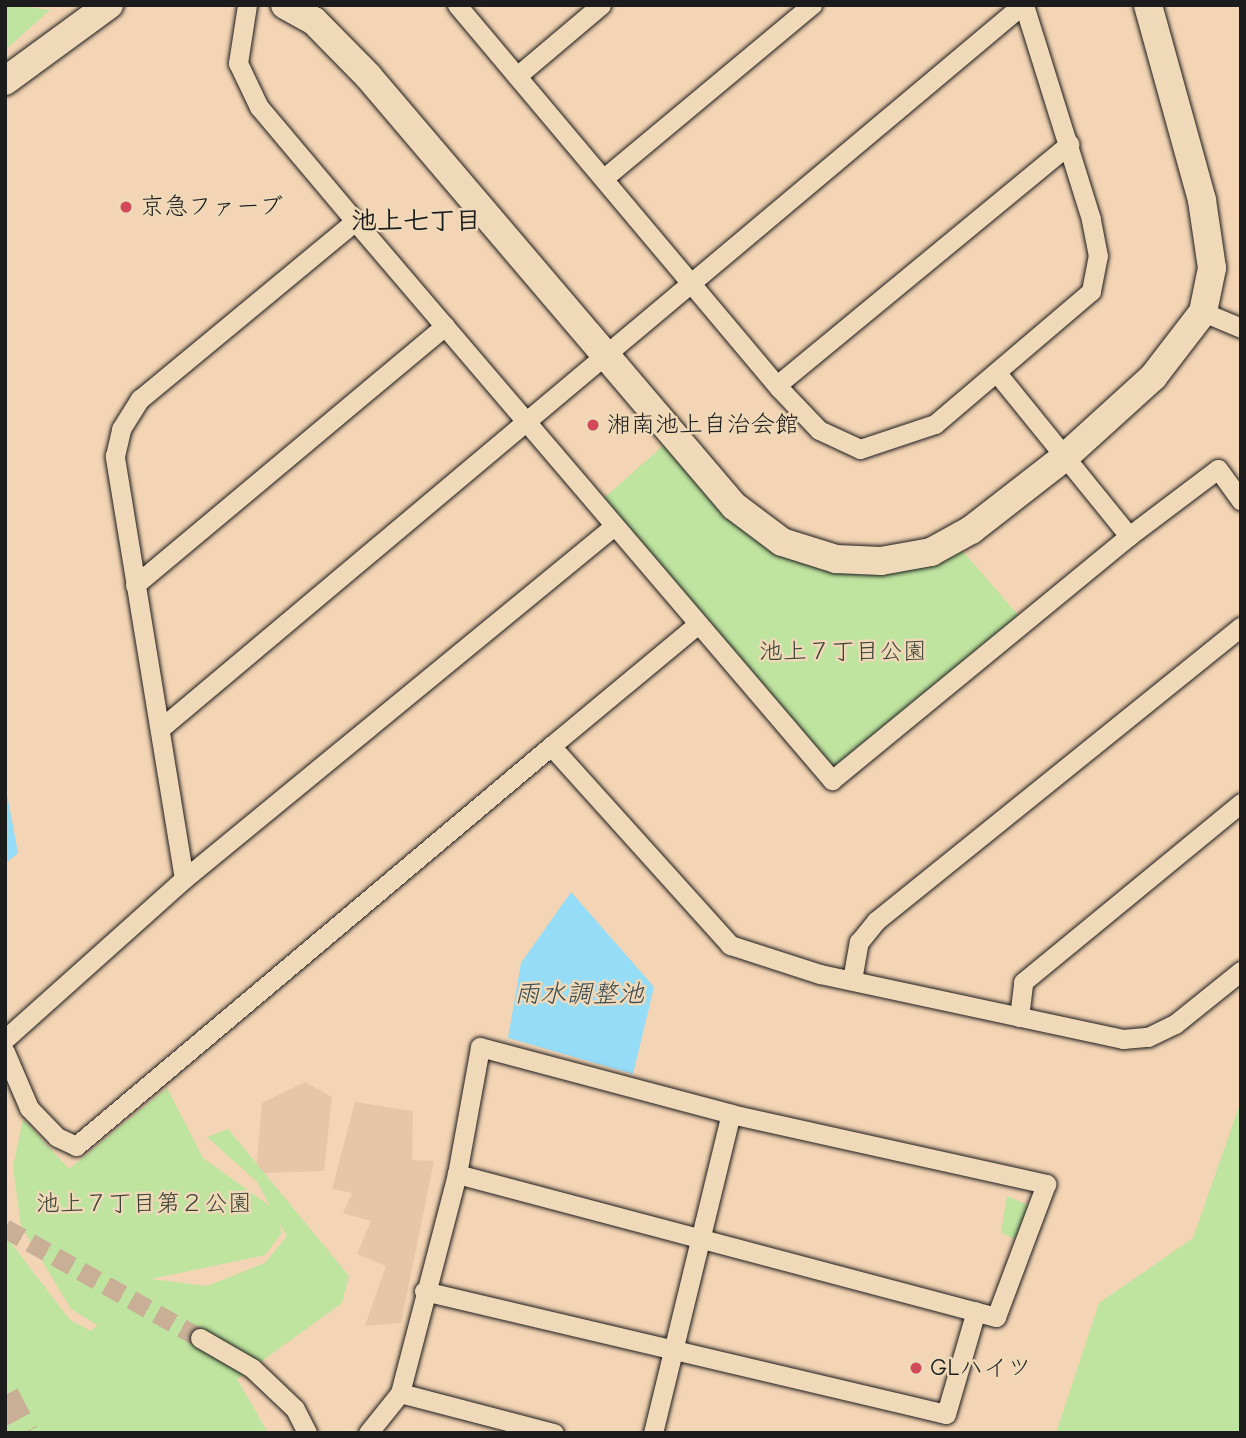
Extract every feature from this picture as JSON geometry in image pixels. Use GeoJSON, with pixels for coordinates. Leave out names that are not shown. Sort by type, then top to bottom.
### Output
{"type":"FeatureCollection","features":[{"type":"Feature","properties":{"kind":"street"},"geometry":{"type":"LineString","coordinates":[[5,81],[109,5]]}},
{"type":"Feature","properties":{"kind":"street"},"geometry":{"type":"LineString","coordinates":[[285,5],[314,22],[368,76],[734,506],[782,541],[835,559],[931,552],[971,530],[1066,456],[1181,347],[1203,312],[1212,268],[1202,200],[1148,5]]}},
{"type":"Feature","properties":{"kind":"street"},"geometry":{"type":"LineString","coordinates":[[161,728],[525,419],[692,282],[1023,5],[1069,144],[1098,256],[1091,291],[935,424],[860,449],[819,430],[776,385],[692,282],[457,5]]}},
{"type":"Feature","properties":{"kind":"street"},"geometry":{"type":"LineString","coordinates":[[517,76],[601,5]]}},
{"type":"Feature","properties":{"kind":"street"},"geometry":{"type":"LineString","coordinates":[[604,178],[812,5]]}},
{"type":"Feature","properties":{"kind":"street"},"geometry":{"type":"LineString","coordinates":[[244,14],[238,63],[259,107],[697,625],[832,780],[1129,536],[1218,469],[1241,501]]}},
{"type":"Feature","properties":{"kind":"street"},"geometry":{"type":"LineString","coordinates":[[776,385],[1069,144]]}},
{"type":"Feature","properties":{"kind":"street"},"geometry":{"type":"LineString","coordinates":[[184,879],[115,456],[121,429],[140,399],[355,220]]}},
{"type":"Feature","properties":{"kind":"street"},"geometry":{"type":"LineString","coordinates":[[1203,312],[1241,328]]}},
{"type":"Feature","properties":{"kind":"street"},"geometry":{"type":"LineString","coordinates":[[135,585],[445,326]]}},
{"type":"Feature","properties":{"kind":"street"},"geometry":{"type":"LineString","coordinates":[[997,373],[1129,536]]}},
{"type":"Feature","properties":{"kind":"street"},"geometry":{"type":"LineString","coordinates":[[5,1039],[184,879],[614,526]]}},
{"type":"Feature","properties":{"kind":"street"},"geometry":{"type":"LineString","coordinates":[[5,1052],[29,1108],[57,1138],[76,1146],[697,625]]}},
{"type":"Feature","properties":{"kind":"street"},"geometry":{"type":"LineString","coordinates":[[852,980],[859,942],[876,921],[1241,627]]}},
{"type":"Feature","properties":{"kind":"street"},"geometry":{"type":"LineString","coordinates":[[551,746],[730,945],[852,980],[1123,1039],[1148,1037],[1175,1024],[1241,971]]}},
{"type":"Feature","properties":{"kind":"street"},"geometry":{"type":"LineString","coordinates":[[1019,1017],[1023,982],[1241,803]]}},
{"type":"Feature","properties":{"kind":"street"},"geometry":{"type":"LineString","coordinates":[[368,1433],[400,1393],[424,1291],[457,1174],[480,1047],[732,1114],[1046,1184],[996,1317],[704,1242],[457,1174]]}},
{"type":"Feature","properties":{"kind":"street"},"geometry":{"type":"LineString","coordinates":[[653,1433],[672,1351],[704,1242],[732,1114]]}},
{"type":"Feature","properties":{"kind":"street"},"geometry":{"type":"LineString","coordinates":[[424,1291],[946,1414],[976,1311]]}},
{"type":"Feature","properties":{"kind":"street"},"geometry":{"type":"LineString","coordinates":[[200,1338],[251,1368],[295,1409],[307,1433]]}},
{"type":"Feature","properties":{"kind":"street"},"geometry":{"type":"LineString","coordinates":[[400,1393],[554,1433]]}},
{"type":"Feature","properties":{"kind":"shaded area"},"geometry":{"type":"Polygon","coordinates":[[[305,1082],[332,1097],[324,1171],[256,1173],[262,1103],[305,1082]]]}},
{"type":"Feature","properties":{"kind":"shaded area"},"geometry":{"type":"Polygon","coordinates":[[[355,1102],[413,1111],[412,1160],[434,1161],[401,1323],[365,1326],[386,1266],[357,1254],[371,1221],[343,1213],[352,1193],[332,1189],[355,1102]]]}},
{"type":"Feature","properties":{"kind":"green space"},"geometry":{"type":"Polygon","coordinates":[[[5,5],[12,5],[50,10],[5,50],[5,5]]]}},
{"type":"Feature","properties":{"kind":"green space","name":"池上７丁目公園"},"geometry":{"type":"Polygon","coordinates":[[[674,436],[734,506],[836,559],[953,540],[1024,622],[832,780],[596,505],[674,436]]]}},
{"type":"Feature","properties":{"kind":"green space","name":"池上７丁目第２公園"},"geometry":{"type":"Polygon","coordinates":[[[167,1088],[203,1158],[270,1206],[257,1182],[207,1137],[228,1129],[349,1276],[342,1303],[237,1379],[268,1433],[5,1433],[5,1235],[70,1320],[91,1331],[97,1325],[71,1309],[21,1226],[13,1167],[23,1119],[69,1169],[167,1088]],[[280,1224],[281,1234],[265,1255],[151,1279],[207,1286],[265,1263],[287,1236],[280,1224]]]}},
{"type":"Feature","properties":{"kind":"green space"},"geometry":{"type":"Polygon","coordinates":[[[1241,1101],[1241,1433],[1056,1433],[1099,1303],[1193,1238],[1241,1101]]]}},
{"type":"Feature","properties":{"kind":"green space"},"geometry":{"type":"Polygon","coordinates":[[[1007,1196],[1030,1206],[1017,1240],[1001,1233],[1007,1196]]]}},
{"type":"Feature","properties":{"kind":"water"},"geometry":{"type":"Polygon","coordinates":[[[5,784],[18,853],[5,864],[5,784]]]}},
{"type":"Feature","properties":{"kind":"water","name":"雨水調整池"},"geometry":{"type":"Polygon","coordinates":[[[571,892],[654,987],[633,1074],[508,1038],[521,963],[571,892]]]}},
{"type":"Feature","properties":{"kind":"tunnel"},"geometry":{"type":"LineString","coordinates":[[5,1228],[200,1338]]}},
{"type":"Feature","properties":{"kind":"tunnel"},"geometry":{"type":"LineString","coordinates":[[5,1395],[25,1433]]}},
{"type":"Feature","properties":{"kind":"place","name":"京急ファーブ"},"geometry":{"type":"Point","coordinates":[126,207]}},
{"type":"Feature","properties":{"kind":"place","name":"湘南池上自治会館"},"geometry":{"type":"Point","coordinates":[593,425]}},
{"type":"Feature","properties":{"kind":"place","name":"GLハイツ"},"geometry":{"type":"Point","coordinates":[916,1368]}},
{"type":"Feature","properties":{"kind":"district","name":"池上七丁目"},"geometry":{"type":"Point","coordinates":[416,222]}}]}
